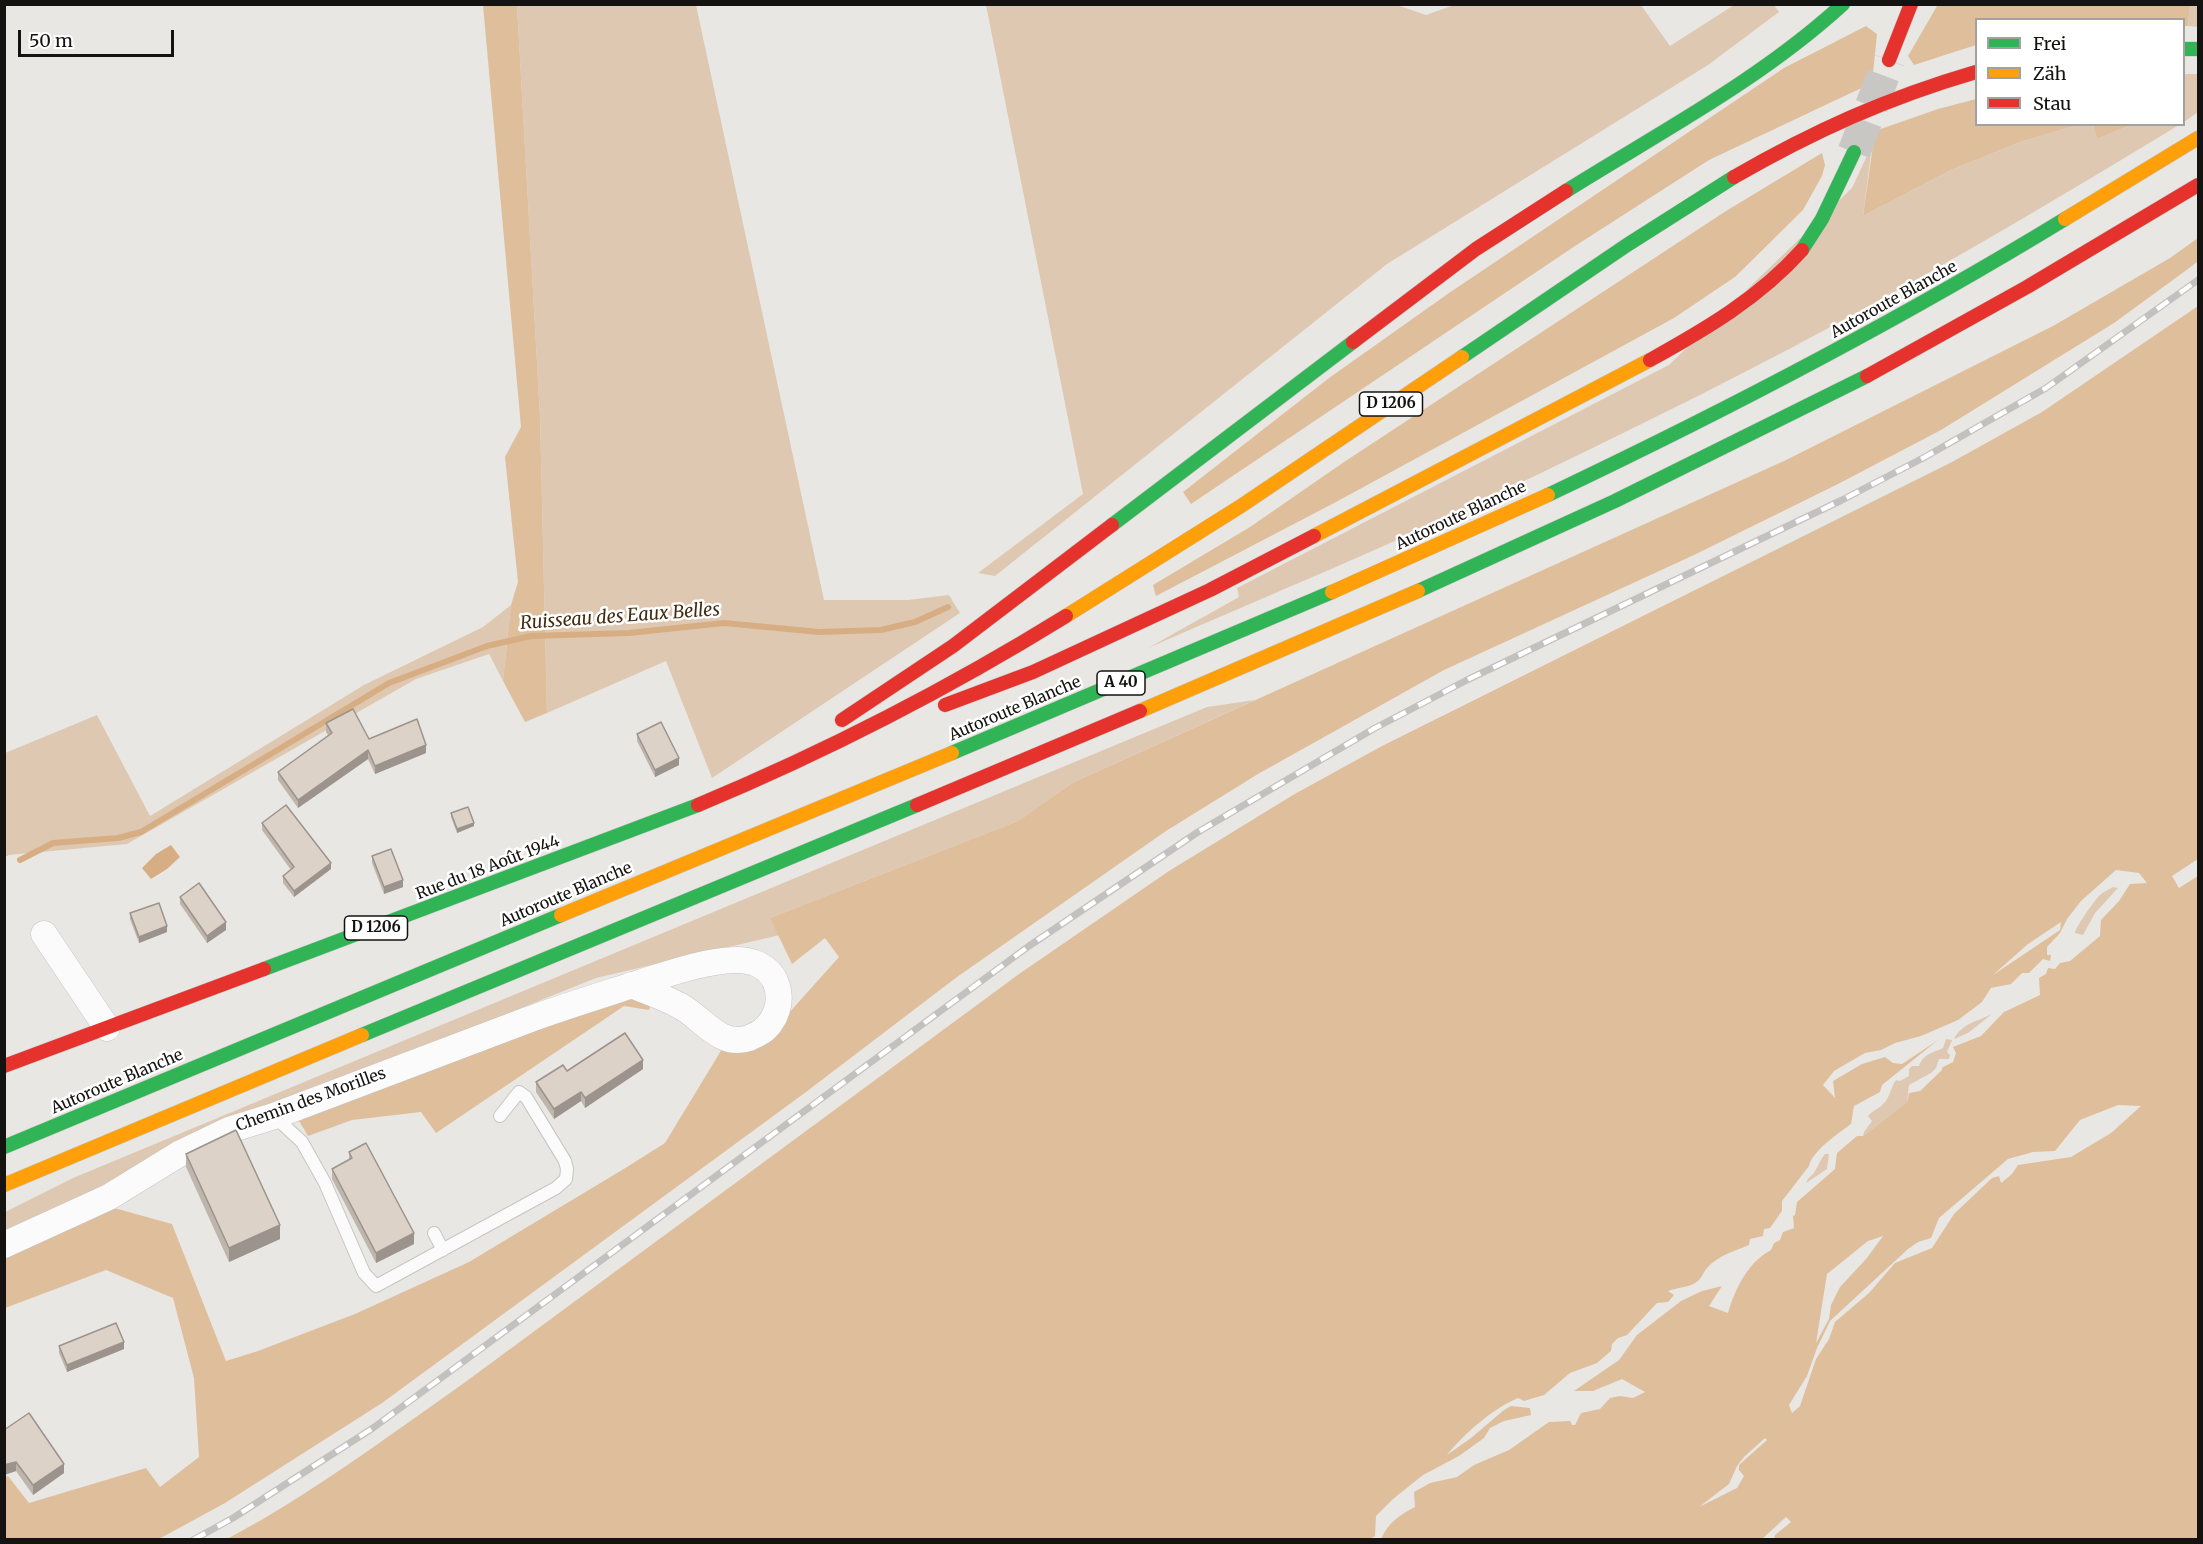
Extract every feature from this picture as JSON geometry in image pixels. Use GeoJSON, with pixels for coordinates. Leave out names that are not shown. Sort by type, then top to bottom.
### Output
{"type":"FeatureCollection","features":[{"type":"Feature","properties":{"kind":"main road"},"geometry":{"type":"LineString","coordinates":[[746,785],[953,646],[1467,255],[1551,199],[1760,71],[1807,36],[1843,4]]}},
{"type":"Feature","properties":{"kind":"main road"},"geometry":{"type":"LineString","coordinates":[[1889,60],[1911,4]]}},
{"type":"Feature","properties":{"kind":"main road","name":"D 1206"},"geometry":{"type":"LineString","coordinates":[[746,785],[814,754],[994,659],[1252,500],[1617,251],[1738,174],[1794,143],[1886,100],[1975,73]]}},
{"type":"Feature","properties":{"kind":"main road","name":"Autoroute Blanche"},"geometry":{"type":"LineString","coordinates":[[4,1147],[1202,650],[1490,522],[1628,458],[1852,343],[2056,226],[2199,138]]}},
{"type":"Feature","properties":{"kind":"main road"},"geometry":{"type":"LineString","coordinates":[[814,754],[1033,672],[1210,590],[1635,368],[1710,326],[1763,289],[1801,251],[1822,219],[1854,152]]}},
{"type":"Feature","properties":{"kind":"main road","name":"A 40"},"geometry":{"type":"LineString","coordinates":[[4,1185],[1204,686],[1504,554],[1642,490],[1856,382],[2061,268],[2199,184]]}},
{"type":"Feature","properties":{"kind":"main road","name":"Rue du 18 Août 1944"},"geometry":{"type":"LineString","coordinates":[[4,1066],[568,855],[746,785]]}},
{"type":"Feature","properties":{"kind":"street"},"geometry":{"type":"LineString","coordinates":[[44,934],[107,1028]]}},
{"type":"Feature","properties":{"kind":"street","name":"Chemin des Morilles"},"geometry":{"type":"LineString","coordinates":[[4,1245],[109,1197],[178,1154],[229,1130],[274,1116],[533,1018],[631,985],[677,971],[735,960],[744,961],[764,966],[770,972],[777,987],[778,1008],[764,1031],[745,1039],[732,1040],[722,1037],[684,1008],[631,985]]}},
{"type":"Feature","properties":{"kind":"lane"},"geometry":{"type":"LineString","coordinates":[[274,1116],[302,1142],[325,1183],[364,1273],[376,1286],[556,1188],[566,1179],[565,1161],[526,1097],[519,1092],[500,1116]]}},
{"type":"Feature","properties":{"kind":"lane"},"geometry":{"type":"LineString","coordinates":[[434,1233],[443,1250]]}},
{"type":"Feature","properties":{"kind":"shaded area"},"geometry":{"type":"Polygon","coordinates":[[[1457,4],[1641,5],[1670,46],[1734,5],[1774,5],[1779,12],[1708,65],[1387,264],[995,576],[978,573],[1083,494],[986,5],[1397,5],[1426,15],[1457,4]]]}},
{"type":"Feature","properties":{"kind":"shaded area"},"geometry":{"type":"Polygon","coordinates":[[[483,5],[517,5],[540,417],[547,713],[525,722],[503,681],[511,605],[518,582],[505,457],[521,427],[483,5]]]}},
{"type":"Feature","properties":{"kind":"shaded area"},"geometry":{"type":"Polygon","coordinates":[[[517,5],[696,5],[824,600],[908,600],[949,595],[960,613],[712,778],[666,661],[547,713],[540,417],[517,5]]]}},
{"type":"Feature","properties":{"kind":"shaded area"},"geometry":{"type":"Polygon","coordinates":[[[2190,5],[2198,5],[2198,27],[2188,26],[2190,5]]]}},
{"type":"Feature","properties":{"kind":"shaded area"},"geometry":{"type":"Polygon","coordinates":[[[2190,5],[2188,26],[2185,26],[2185,18],[1975,18],[1975,45],[1914,65],[1908,56],[1937,6],[2190,5]]]}},
{"type":"Feature","properties":{"kind":"shaded area"},"geometry":{"type":"Polygon","coordinates":[[[1866,26],[1877,34],[1872,83],[1709,160],[1575,246],[1191,504],[1183,492],[1329,378],[1449,293],[1784,68],[1866,26]]]}},
{"type":"Feature","properties":{"kind":"shaded area"},"geometry":{"type":"Polygon","coordinates":[[[2185,74],[2198,74],[2198,112],[2185,121],[2185,74]]]}},
{"type":"Feature","properties":{"kind":"shaded area"},"geometry":{"type":"Polygon","coordinates":[[[1975,99],[1975,126],[2075,126],[2023,141],[1951,170],[1863,216],[1875,131],[1938,109],[1975,99]]]}},
{"type":"Feature","properties":{"kind":"shaded area"},"geometry":{"type":"Polygon","coordinates":[[[2075,126],[2093,126],[2097,139],[2129,126],[2177,126],[1916,280],[1700,395],[1474,505],[1148,648],[1239,597],[1237,588],[1669,365],[1852,188],[1872,145],[1863,216],[1951,170],[2023,141],[2075,126]]]}},
{"type":"Feature","properties":{"kind":"shaded area"},"geometry":{"type":"Polygon","coordinates":[[[2094,126],[2129,126],[2097,139],[2094,126]]]}},
{"type":"Feature","properties":{"kind":"shaded area"},"geometry":{"type":"Polygon","coordinates":[[[1822,153],[1825,165],[1822,176],[1803,210],[1735,277],[1674,318],[1336,502],[1156,596],[1153,585],[1250,527],[1344,462],[1726,211],[1822,153]]]}},
{"type":"Feature","properties":{"kind":"shaded area"},"geometry":{"type":"Polygon","coordinates":[[[2198,238],[2198,261],[2192,266],[2114,323],[1941,430],[1694,555],[1444,670],[1258,774],[1166,831],[957,977],[806,1092],[382,1403],[225,1503],[159,1539],[5,1539],[5,1477],[8,1476],[29,1503],[146,1468],[160,1487],[199,1457],[194,1378],[173,1298],[106,1270],[5,1308],[4,1254],[107,1206],[172,1224],[226,1361],[355,1314],[469,1262],[665,1143],[722,1049],[770,1034],[839,957],[825,938],[792,964],[770,918],[1018,821],[1072,783],[1784,461],[2053,326],[2170,258],[2198,238]]]}},
{"type":"Feature","properties":{"kind":"shaded area"},"geometry":{"type":"Polygon","coordinates":[[[2198,306],[2198,859],[2172,876],[2179,888],[2198,876],[2198,1539],[1774,1539],[1775,1535],[1791,1522],[1786,1517],[1762,1539],[1381,1539],[1395,1520],[1415,1507],[1414,1492],[1430,1483],[1457,1477],[1474,1465],[1509,1450],[1549,1422],[1570,1421],[1572,1425],[1575,1425],[1581,1413],[1600,1409],[1610,1398],[1620,1396],[1633,1398],[1645,1392],[1622,1379],[1593,1391],[1574,1391],[1619,1360],[1637,1335],[1681,1301],[1702,1291],[1722,1286],[1709,1306],[1728,1313],[1734,1295],[1749,1269],[1771,1250],[1774,1243],[1780,1240],[1783,1232],[1794,1228],[1793,1216],[1797,1202],[1835,1169],[1837,1153],[1857,1136],[1863,1136],[1907,1102],[1909,1093],[1920,1091],[1943,1067],[1953,1062],[1956,1053],[1953,1047],[1981,1036],[2004,1012],[2040,995],[2039,978],[2046,974],[2048,968],[2055,969],[2060,963],[2070,961],[2100,936],[2101,920],[2119,901],[2130,884],[2147,883],[2139,873],[2116,870],[2081,901],[2067,919],[2060,933],[2047,947],[2047,955],[2051,955],[2050,961],[2043,959],[2029,973],[2022,973],[2011,984],[1991,988],[1982,1002],[1958,1020],[1921,1036],[1865,1053],[1834,1071],[1823,1085],[1835,1098],[1833,1081],[1862,1064],[1885,1057],[1893,1063],[1902,1064],[1938,1040],[1882,1085],[1880,1092],[1854,1106],[1851,1124],[1815,1154],[1809,1166],[1782,1201],[1782,1211],[1770,1228],[1764,1229],[1763,1236],[1750,1239],[1749,1245],[1716,1260],[1696,1283],[1668,1291],[1674,1295],[1668,1302],[1657,1303],[1627,1335],[1618,1338],[1612,1344],[1611,1351],[1597,1363],[1570,1373],[1544,1395],[1524,1401],[1518,1398],[1489,1415],[1462,1438],[1447,1455],[1511,1406],[1530,1408],[1531,1415],[1504,1421],[1490,1428],[1484,1438],[1459,1456],[1423,1475],[1376,1516],[1375,1536],[1370,1539],[227,1539],[318,1485],[464,1383],[1019,974],[1169,871],[1293,795],[1382,746],[1952,462],[2042,412],[2198,306]],[[2061,922],[2028,944],[1993,975],[2060,930],[2061,922]],[[2118,1105],[2080,1120],[2055,1151],[2033,1152],[2008,1159],[1939,1218],[1931,1238],[1918,1242],[1908,1249],[1830,1321],[1807,1376],[1789,1405],[1792,1413],[1800,1406],[1816,1359],[1829,1339],[1835,1322],[1869,1293],[1895,1263],[1932,1248],[1954,1214],[1992,1178],[1999,1176],[2001,1183],[2012,1174],[2018,1165],[2071,1157],[2111,1133],[2141,1106],[2118,1105]],[[1883,1236],[1868,1241],[1827,1274],[1816,1343],[1829,1319],[1831,1305],[1840,1287],[1867,1258],[1883,1236]],[[1765,1438],[1737,1466],[1729,1484],[1699,1507],[1737,1488],[1744,1476],[1739,1470],[1739,1465],[1767,1440],[1765,1438]]]}},
{"type":"Feature","properties":{"kind":"shaded area"},"geometry":{"type":"Polygon","coordinates":[[[511,605],[503,681],[489,654],[416,679],[127,844],[5,857],[5,753],[97,715],[150,816],[364,685],[483,627],[511,605]]]}},
{"type":"Feature","properties":{"kind":"shaded area"},"geometry":{"type":"Polygon","coordinates":[[[1255,700],[1072,783],[1018,821],[770,918],[780,935],[596,978],[290,1101],[196,1133],[101,1186],[5,1232],[5,1212],[73,1178],[1207,707],[1255,700]]]}},
{"type":"Feature","properties":{"kind":"shaded area"},"geometry":{"type":"Polygon","coordinates":[[[171,845],[180,857],[151,879],[142,868],[156,854],[171,845]]]}},
{"type":"Feature","properties":{"kind":"shaded area"},"geometry":{"type":"Polygon","coordinates":[[[2113,887],[2118,888],[2095,913],[2083,935],[2075,933],[2098,897],[2113,887]]]}},
{"type":"Feature","properties":{"kind":"shaded area"},"geometry":{"type":"Polygon","coordinates":[[[625,996],[652,1001],[649,1010],[624,1006],[436,1133],[421,1112],[352,1120],[308,1136],[298,1119],[625,996]]]}},
{"type":"Feature","properties":{"kind":"shaded area"},"geometry":{"type":"Polygon","coordinates":[[[1992,1014],[1968,1033],[1954,1039],[1965,1026],[1992,1014]]]}},
{"type":"Feature","properties":{"kind":"shaded area"},"geometry":{"type":"Polygon","coordinates":[[[1946,1039],[1952,1040],[1947,1052],[1950,1055],[1949,1059],[1939,1059],[1936,1068],[1931,1073],[1909,1085],[1907,1102],[1863,1136],[1872,1121],[1868,1116],[1886,1101],[1896,1080],[1900,1081],[1909,1076],[1909,1069],[1912,1066],[1919,1066],[1926,1056],[1943,1048],[1946,1039]]]}},
{"type":"Feature","properties":{"kind":"shaded area"},"geometry":{"type":"Polygon","coordinates":[[[1825,1154],[1829,1154],[1827,1169],[1806,1183],[1815,1171],[1825,1154]]]}},
{"type":"Feature","properties":{"kind":"building"},"geometry":{"type":"Polygon","coordinates":[[[353,709],[369,739],[417,719],[426,745],[375,766],[368,750],[298,800],[278,772],[332,733],[326,723],[353,709]]]}},
{"type":"Feature","properties":{"kind":"building"},"geometry":{"type":"Polygon","coordinates":[[[661,722],[679,758],[655,770],[637,734],[661,722]]]}},
{"type":"Feature","properties":{"kind":"building"},"geometry":{"type":"Polygon","coordinates":[[[286,805],[331,863],[294,891],[283,876],[294,867],[262,823],[286,805]]]}},
{"type":"Feature","properties":{"kind":"building"},"geometry":{"type":"Polygon","coordinates":[[[468,807],[474,823],[457,829],[451,813],[468,807]]]}},
{"type":"Feature","properties":{"kind":"building"},"geometry":{"type":"Polygon","coordinates":[[[391,849],[403,880],[384,887],[372,856],[391,849]]]}},
{"type":"Feature","properties":{"kind":"building"},"geometry":{"type":"Polygon","coordinates":[[[199,883],[226,922],[207,936],[180,897],[199,883]]]}},
{"type":"Feature","properties":{"kind":"building"},"geometry":{"type":"Polygon","coordinates":[[[159,903],[167,926],[139,937],[130,913],[159,903]]]}},
{"type":"Feature","properties":{"kind":"building"},"geometry":{"type":"Polygon","coordinates":[[[625,1033],[643,1060],[585,1098],[581,1092],[554,1109],[536,1082],[563,1065],[567,1071],[625,1033]]]}},
{"type":"Feature","properties":{"kind":"building"},"geometry":{"type":"Polygon","coordinates":[[[236,1130],[280,1225],[229,1248],[186,1154],[236,1130]]]}},
{"type":"Feature","properties":{"kind":"building"},"geometry":{"type":"Polygon","coordinates":[[[366,1143],[414,1233],[376,1253],[332,1169],[352,1158],[349,1152],[366,1143]]]}},
{"type":"Feature","properties":{"kind":"building"},"geometry":{"type":"Polygon","coordinates":[[[116,1323],[124,1342],[67,1365],[59,1346],[116,1323]]]}},
{"type":"Feature","properties":{"kind":"building"},"geometry":{"type":"Polygon","coordinates":[[[29,1413],[64,1464],[33,1485],[16,1462],[4,1465],[4,1430],[29,1413]]]}},
{"type":"Feature","properties":{"kind":"waterway","name":"Ruisseau des Eaux Belles"},"geometry":{"type":"LineString","coordinates":[[20,860],[53,843],[118,838],[141,832],[389,683],[487,646],[531,636],[629,633],[724,623],[819,632],[881,630],[915,622],[948,607]]}},
{"type":"Feature","properties":{"kind":"tunnel"},"geometry":{"type":"LineString","coordinates":[[1854,152],[1889,60]]}},
{"type":"Feature","properties":{"kind":"railway"},"geometry":{"type":"LineString","coordinates":[[193,1540],[233,1518],[373,1428],[1029,946],[1198,832],[1375,728],[1467,680],[1842,500],[1925,457],[2046,388],[2198,280]]}},
{"type":"Feature","properties":{"kind":"traffic: fast"},"geometry":{"type":"LineString","coordinates":[[1566,191],[1744,81],[1778,57],[1843,4]]}},
{"type":"Feature","properties":{"kind":"traffic: fast"},"geometry":{"type":"LineString","coordinates":[[2185,49],[2198,49]]}},
{"type":"Feature","properties":{"kind":"traffic: fast"},"geometry":{"type":"LineString","coordinates":[[1802,250],[1822,219],[1854,152]]}},
{"type":"Feature","properties":{"kind":"traffic: fast"},"geometry":{"type":"LineString","coordinates":[[1462,357],[1627,245],[1734,177]]}},
{"type":"Feature","properties":{"kind":"traffic: fast"},"geometry":{"type":"LineString","coordinates":[[1548,495],[1810,364],[1939,293],[2065,219]]}},
{"type":"Feature","properties":{"kind":"traffic: fast"},"geometry":{"type":"LineString","coordinates":[[1112,525],[1353,342]]}},
{"type":"Feature","properties":{"kind":"traffic: fast"},"geometry":{"type":"LineString","coordinates":[[1418,591],[1615,501],[1867,376]]}},
{"type":"Feature","properties":{"kind":"traffic: fast"},"geometry":{"type":"LineString","coordinates":[[952,753],[1332,592]]}},
{"type":"Feature","properties":{"kind":"traffic: fast"},"geometry":{"type":"LineString","coordinates":[[264,969],[698,805]]}},
{"type":"Feature","properties":{"kind":"traffic: fast"},"geometry":{"type":"LineString","coordinates":[[362,1035],[917,805]]}},
{"type":"Feature","properties":{"kind":"traffic: fast"},"geometry":{"type":"LineString","coordinates":[[4,1147],[561,915]]}},
{"type":"Feature","properties":{"kind":"traffic: slow"},"geometry":{"type":"LineString","coordinates":[[2065,219],[2198,138]]}},
{"type":"Feature","properties":{"kind":"traffic: slow"},"geometry":{"type":"LineString","coordinates":[[1066,616],[1241,506],[1462,357]]}},
{"type":"Feature","properties":{"kind":"traffic: slow"},"geometry":{"type":"LineString","coordinates":[[1314,536],[1650,360]]}},
{"type":"Feature","properties":{"kind":"traffic: slow"},"geometry":{"type":"LineString","coordinates":[[1332,592],[1548,495]]}},
{"type":"Feature","properties":{"kind":"traffic: slow"},"geometry":{"type":"LineString","coordinates":[[1140,711],[1418,591]]}},
{"type":"Feature","properties":{"kind":"traffic: slow"},"geometry":{"type":"LineString","coordinates":[[561,915],[952,753]]}},
{"type":"Feature","properties":{"kind":"traffic: slow"},"geometry":{"type":"LineString","coordinates":[[4,1185],[362,1035]]}},
{"type":"Feature","properties":{"kind":"traffic: jam"},"geometry":{"type":"LineString","coordinates":[[1889,60],[1911,4]]}},
{"type":"Feature","properties":{"kind":"traffic: jam"},"geometry":{"type":"LineString","coordinates":[[1734,177],[1822,130],[1912,93],[1975,72]]}},
{"type":"Feature","properties":{"kind":"traffic: jam"},"geometry":{"type":"LineString","coordinates":[[1867,376],[2027,287],[2198,185]]}},
{"type":"Feature","properties":{"kind":"traffic: jam"},"geometry":{"type":"LineString","coordinates":[[1353,342],[1476,249],[1566,191]]}},
{"type":"Feature","properties":{"kind":"traffic: jam"},"geometry":{"type":"LineString","coordinates":[[1650,360],[1750,298],[1802,250]]}},
{"type":"Feature","properties":{"kind":"traffic: jam"},"geometry":{"type":"LineString","coordinates":[[842,720],[953,646],[1112,525]]}},
{"type":"Feature","properties":{"kind":"traffic: jam"},"geometry":{"type":"LineString","coordinates":[[945,705],[1033,672],[1210,590],[1314,536]]}},
{"type":"Feature","properties":{"kind":"traffic: jam"},"geometry":{"type":"LineString","coordinates":[[698,805],[885,718],[977,669],[1066,616]]}},
{"type":"Feature","properties":{"kind":"traffic: jam"},"geometry":{"type":"LineString","coordinates":[[917,805],[1140,711]]}},
{"type":"Feature","properties":{"kind":"traffic: jam"},"geometry":{"type":"LineString","coordinates":[[4,1066],[264,969]]}}]}
